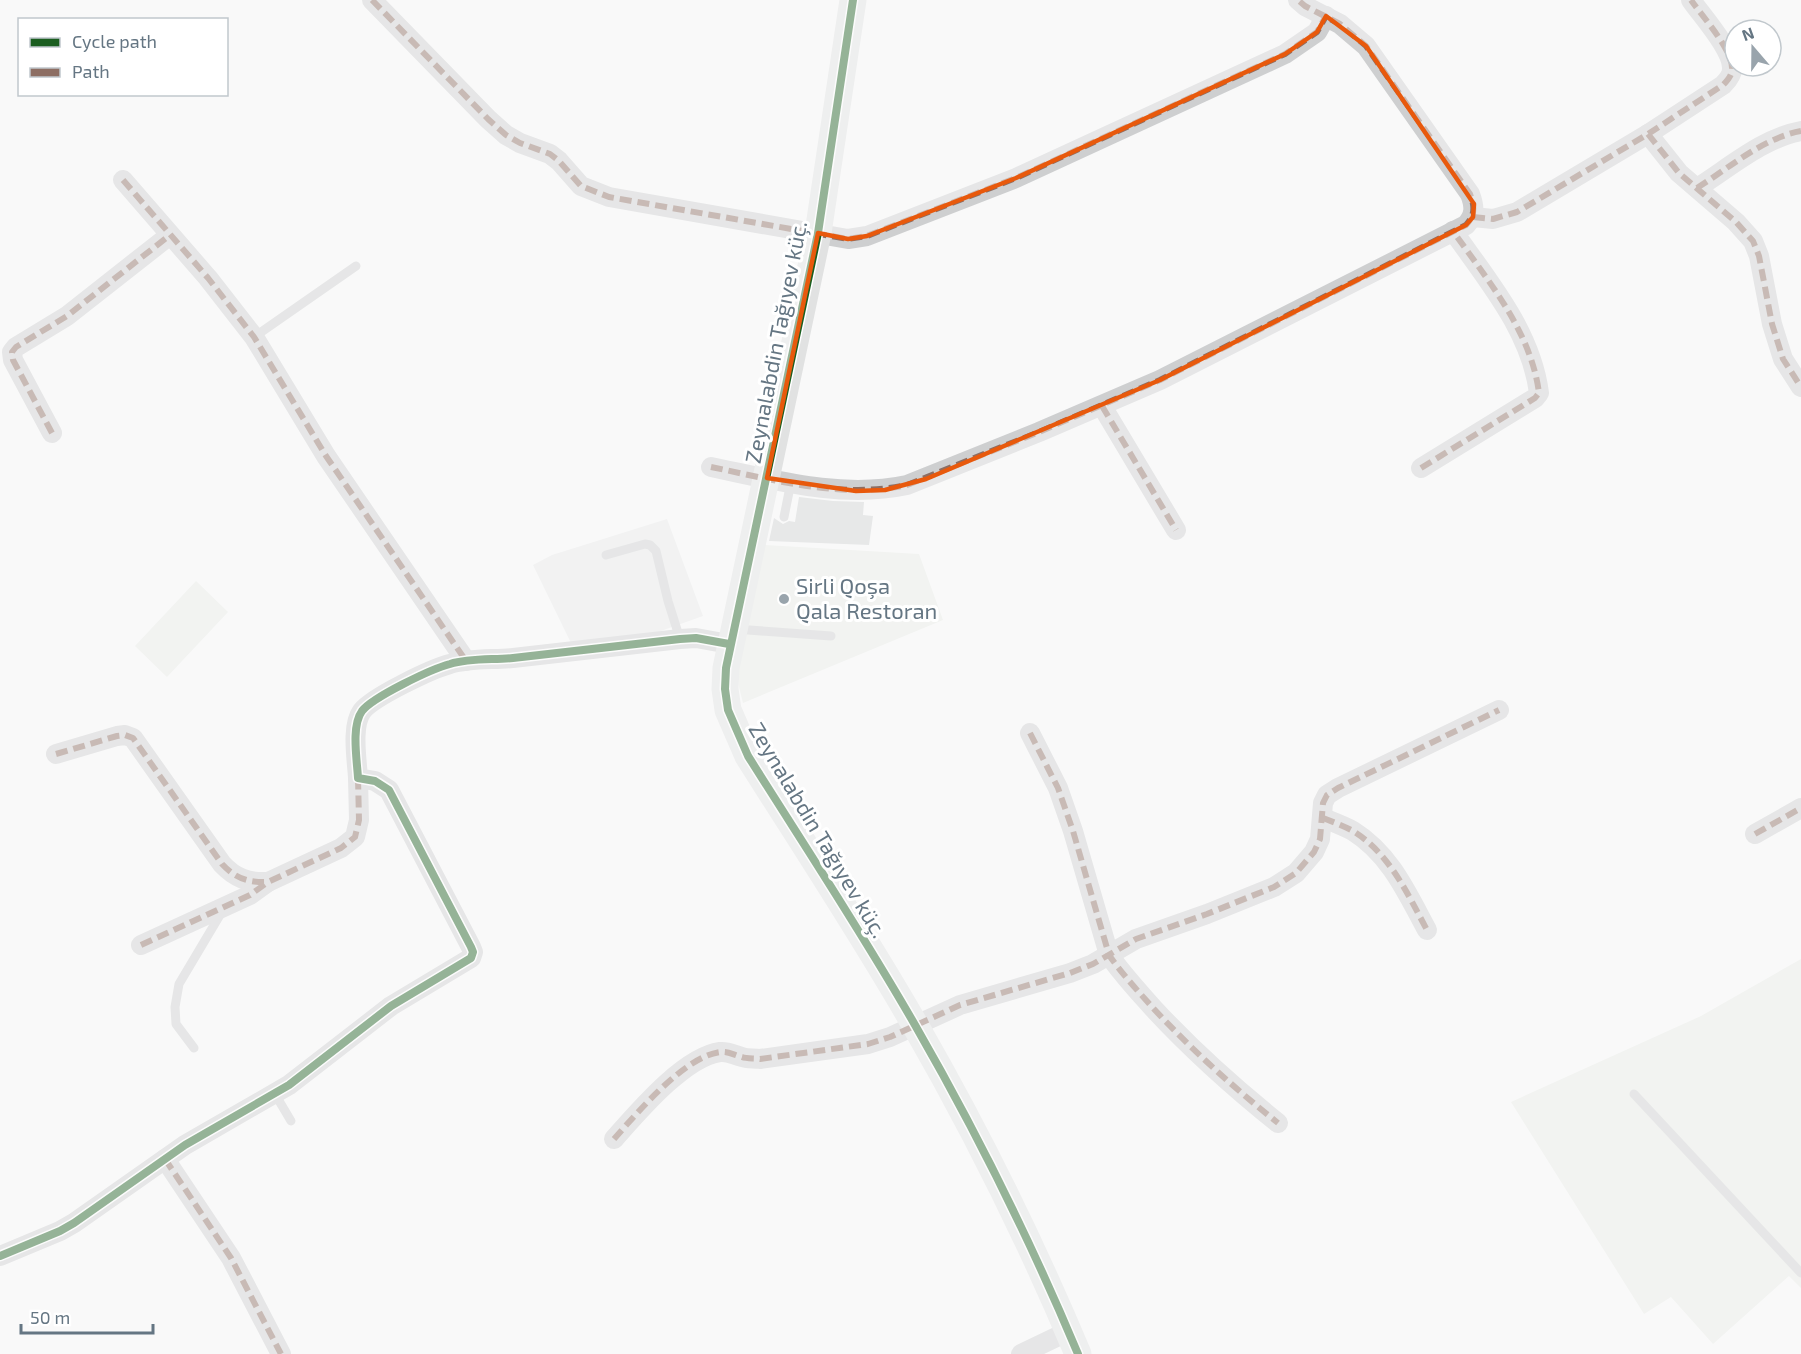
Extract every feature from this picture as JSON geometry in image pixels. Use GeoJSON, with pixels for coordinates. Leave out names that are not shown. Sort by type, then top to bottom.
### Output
{"type":"FeatureCollection","features":[{"type":"Feature","properties":{"kind":"street"},"geometry":{"type":"LineString","coordinates":[[372,0],[488,119],[520,143],[550,154],[560,161],[581,186],[609,197],[848,239],[867,236],[1016,178],[1285,54],[1317,32],[1326,16]]}},
{"type":"Feature","properties":{"kind":"street","name":"Zeynalabdin Tağıyev küç."},"geometry":{"type":"LineString","coordinates":[[853,0],[779,480],[731,637],[724,689],[728,710],[748,756],[915,1025],[1013,1211],[1074,1342]]}},
{"type":"Feature","properties":{"kind":"street"},"geometry":{"type":"LineString","coordinates":[[711,467],[856,491],[885,490],[906,485],[1102,406],[1160,380],[1466,225],[1473,217],[1474,204],[1470,194],[1366,46],[1340,24],[1298,0]]}},
{"type":"Feature","properties":{"kind":"street"},"geometry":{"type":"LineString","coordinates":[[1473,217],[1492,219],[1517,212],[1648,134],[1723,85],[1733,70],[1731,61],[1724,47],[1691,0]]}},
{"type":"Feature","properties":{"kind":"street"},"geometry":{"type":"LineString","coordinates":[[1696,188],[1769,142],[1801,131]]}},
{"type":"Feature","properties":{"kind":"street"},"geometry":{"type":"LineString","coordinates":[[1648,134],[1679,173],[1736,222],[1754,241],[1772,324],[1783,359],[1801,387]]}},
{"type":"Feature","properties":{"kind":"street"},"geometry":{"type":"LineString","coordinates":[[123,180],[208,278],[254,337],[326,456],[466,661]]}},
{"type":"Feature","properties":{"kind":"street"},"geometry":{"type":"LineString","coordinates":[[1421,468],[1535,399],[1539,393],[1528,347],[1518,327],[1453,231]]}},
{"type":"Feature","properties":{"kind":"street"},"geometry":{"type":"LineString","coordinates":[[52,432],[13,360],[12,352],[16,347],[67,316],[170,234]]}},
{"type":"Feature","properties":{"kind":"street"},"geometry":{"type":"LineString","coordinates":[[1102,406],[1176,530]]}},
{"type":"Feature","properties":{"kind":"street"},"geometry":{"type":"LineString","coordinates":[[141,945],[250,895],[268,882],[341,848],[355,837],[359,820],[356,724],[362,712],[370,704],[424,674],[448,664],[466,661],[506,659],[680,639],[731,637]]}},
{"type":"Feature","properties":{"kind":"street"},"geometry":{"type":"LineString","coordinates":[[614,1139],[645,1105],[692,1063],[705,1056],[728,1052],[744,1058],[760,1059],[868,1044],[960,1005],[1070,973],[1109,955],[1124,944],[1274,887],[1296,873],[1314,852],[1320,839],[1323,803],[1327,795],[1499,710]]}},
{"type":"Feature","properties":{"kind":"street"},"geometry":{"type":"LineString","coordinates":[[1030,733],[1058,788],[1109,955],[1120,972],[1178,1035],[1218,1074],[1278,1123]]}},
{"type":"Feature","properties":{"kind":"street"},"geometry":{"type":"LineString","coordinates":[[56,754],[117,736],[125,735],[133,738],[222,864],[238,878],[257,883],[268,882]]}},
{"type":"Feature","properties":{"kind":"street"},"geometry":{"type":"LineString","coordinates":[[0,1256],[74,1223],[203,1133],[275,1094],[392,1006],[471,958],[473,952],[389,790],[375,781],[358,778]]}},
{"type":"Feature","properties":{"kind":"street"},"geometry":{"type":"LineString","coordinates":[[1755,834],[1801,808]]}},
{"type":"Feature","properties":{"kind":"street"},"geometry":{"type":"LineString","coordinates":[[1323,818],[1351,830],[1371,844],[1388,862],[1403,884],[1427,930]]}},
{"type":"Feature","properties":{"kind":"street"},"geometry":{"type":"LineString","coordinates":[[165,1159],[231,1258],[281,1354]]}},
{"type":"Feature","properties":{"kind":"street"},"geometry":{"type":"LineString","coordinates":[[1021,1354],[1074,1342]]}},
{"type":"Feature","properties":{"kind":"lane"},"geometry":{"type":"LineString","coordinates":[[254,337],[356,266]]}},
{"type":"Feature","properties":{"kind":"lane"},"geometry":{"type":"LineString","coordinates":[[779,480],[784,518]]}},
{"type":"Feature","properties":{"kind":"lane"},"geometry":{"type":"LineString","coordinates":[[606,555],[650,544],[656,551],[680,639]]}},
{"type":"Feature","properties":{"kind":"lane"},"geometry":{"type":"LineString","coordinates":[[731,637],[831,636]]}},
{"type":"Feature","properties":{"kind":"lane"},"geometry":{"type":"LineString","coordinates":[[194,1048],[176,1024],[175,1007],[179,984],[226,906]]}},
{"type":"Feature","properties":{"kind":"lane"},"geometry":{"type":"LineString","coordinates":[[275,1094],[291,1121]]}},
{"type":"Feature","properties":{"kind":"lane"},"geometry":{"type":"LineString","coordinates":[[1634,1094],[1801,1273]]}},
{"type":"Feature","properties":{"kind":"highlighted area"},"geometry":{"type":"Polygon","coordinates":[[[1326,16],[1366,46],[1474,204],[1473,217],[1466,225],[1160,380],[926,479],[885,490],[856,491],[767,478],[818,233],[848,239],[867,236],[1016,178],[1285,54],[1317,32],[1326,16]]]}},
{"type":"Feature","properties":{"kind":"shaded area"},"geometry":{"type":"Polygon","coordinates":[[[667,519],[703,616],[658,632],[571,643],[533,565],[552,555],[667,519]]]}},
{"type":"Feature","properties":{"kind":"shaded area"},"geometry":{"type":"Polygon","coordinates":[[[765,545],[919,554],[943,620],[743,703],[738,669],[765,545]]]}},
{"type":"Feature","properties":{"kind":"shaded area"},"geometry":{"type":"Polygon","coordinates":[[[196,581],[228,612],[167,677],[135,646],[196,581]]]}},
{"type":"Feature","properties":{"kind":"shaded area"},"geometry":{"type":"Polygon","coordinates":[[[1801,959],[1801,1288],[1789,1276],[1713,1344],[1671,1297],[1644,1314],[1511,1102],[1701,1016],[1801,959]]]}},
{"type":"Feature","properties":{"kind":"building"},"geometry":{"type":"Polygon","coordinates":[[[799,497],[864,502],[863,515],[873,516],[869,545],[769,541],[774,518],[783,524],[789,521],[795,522],[799,497]]]}},
{"type":"Feature","properties":{"kind":"marked path"},"geometry":{"type":"LineString","coordinates":[[372,0],[488,119],[506,135],[520,143],[550,154],[581,186],[609,197],[848,239],[867,236],[1016,178],[1285,54],[1317,32],[1326,16]]}},
{"type":"Feature","properties":{"kind":"marked path"},"geometry":{"type":"LineString","coordinates":[[711,467],[784,482],[833,489],[882,489],[907,485],[1160,380],[1466,225],[1473,211],[1470,194],[1366,46],[1340,24],[1298,0]]}},
{"type":"Feature","properties":{"kind":"marked path"},"geometry":{"type":"LineString","coordinates":[[1473,217],[1493,219],[1517,212],[1648,134],[1723,85],[1732,69],[1728,52],[1691,0]]}},
{"type":"Feature","properties":{"kind":"marked path"},"geometry":{"type":"LineString","coordinates":[[1697,188],[1760,147],[1801,131]]}},
{"type":"Feature","properties":{"kind":"marked path"},"geometry":{"type":"LineString","coordinates":[[1648,134],[1679,173],[1736,222],[1753,241],[1759,256],[1772,324],[1783,359],[1801,387]]}},
{"type":"Feature","properties":{"kind":"marked path"},"geometry":{"type":"LineString","coordinates":[[123,180],[208,278],[254,337],[326,456],[466,661]]}},
{"type":"Feature","properties":{"kind":"marked path"},"geometry":{"type":"LineString","coordinates":[[1421,468],[1535,398],[1539,393],[1534,370],[1518,328],[1453,231]]}},
{"type":"Feature","properties":{"kind":"marked path"},"geometry":{"type":"LineString","coordinates":[[52,433],[13,360],[12,352],[16,347],[67,316],[170,235]]}},
{"type":"Feature","properties":{"kind":"marked path"},"geometry":{"type":"LineString","coordinates":[[1102,406],[1176,530]]}},
{"type":"Feature","properties":{"kind":"marked path"},"geometry":{"type":"LineString","coordinates":[[614,1139],[662,1087],[706,1056],[723,1052],[744,1058],[760,1059],[868,1044],[890,1037],[960,1005],[1070,973],[1093,964],[1136,939],[1274,887],[1296,873],[1314,852],[1320,839],[1323,803],[1327,795],[1499,710]]}},
{"type":"Feature","properties":{"kind":"marked path"},"geometry":{"type":"LineString","coordinates":[[1030,733],[1058,788],[1109,955],[1136,989],[1183,1039],[1278,1123]]}},
{"type":"Feature","properties":{"kind":"marked path"},"geometry":{"type":"LineString","coordinates":[[56,754],[117,736],[125,735],[133,738],[222,864],[242,879],[254,882],[268,882],[341,848],[355,837],[359,820],[358,778]]}},
{"type":"Feature","properties":{"kind":"marked path"},"geometry":{"type":"LineString","coordinates":[[1755,834],[1801,808]]}},
{"type":"Feature","properties":{"kind":"marked path"},"geometry":{"type":"LineString","coordinates":[[1323,818],[1353,831],[1377,851],[1396,875],[1427,930]]}},
{"type":"Feature","properties":{"kind":"marked path"},"geometry":{"type":"LineString","coordinates":[[141,945],[250,895],[268,882]]}},
{"type":"Feature","properties":{"kind":"marked path"},"geometry":{"type":"LineString","coordinates":[[165,1159],[231,1258],[281,1354]]}},
{"type":"Feature","properties":{"kind":"cycle path"},"geometry":{"type":"LineString","coordinates":[[853,0],[818,233],[726,668],[725,689],[728,710],[748,756],[875,957],[960,1105],[1022,1229],[1078,1354]]}},
{"type":"Feature","properties":{"kind":"cycle path"},"geometry":{"type":"LineString","coordinates":[[0,1256],[74,1223],[185,1145],[289,1085],[391,1006],[471,958],[473,952],[471,947],[389,790],[375,781],[358,778],[355,743],[357,725],[362,711],[368,705],[417,677],[458,662],[680,639],[696,638],[729,644]]}},
{"type":"Feature","properties":{"kind":"place","name":"Sirli Qoşa Qala Restoran"},"geometry":{"type":"Point","coordinates":[784,599]}}]}
